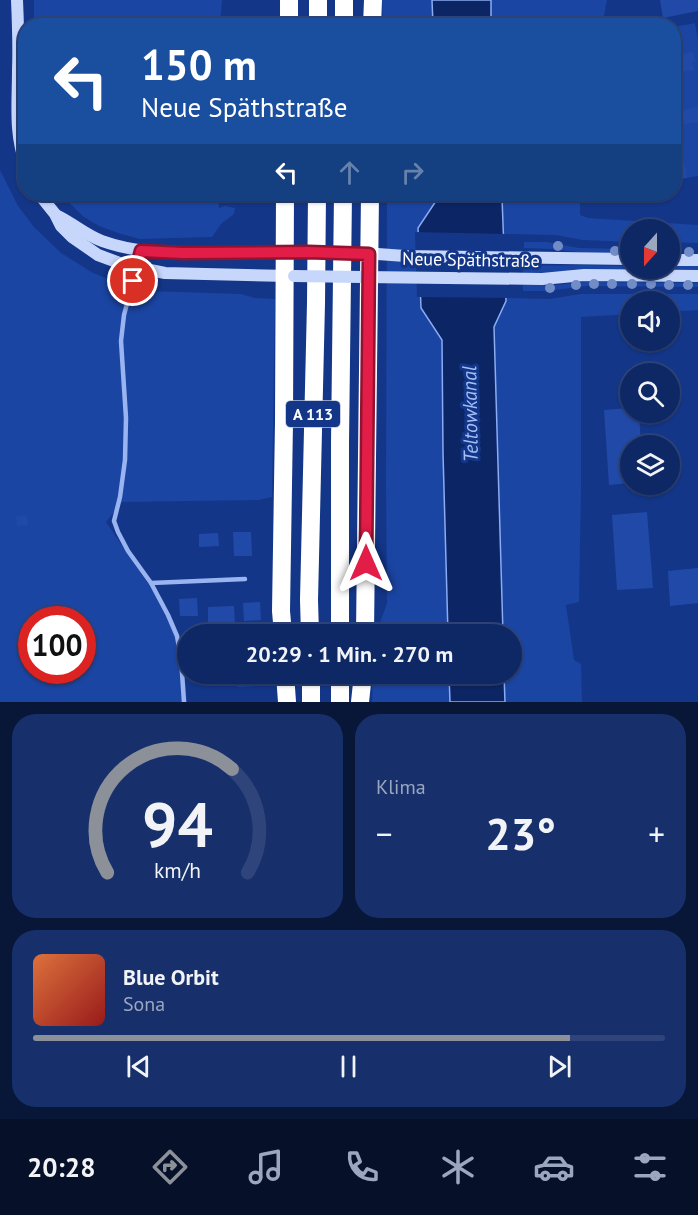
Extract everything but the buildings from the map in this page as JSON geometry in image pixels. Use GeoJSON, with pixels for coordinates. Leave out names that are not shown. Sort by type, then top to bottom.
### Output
{"type":"FeatureCollection","features":[{"type":"Feature","properties":{"kind":"highway"},"geometry":{"type":"LineString","coordinates":[[289,0],[289,18]]}},
{"type":"Feature","properties":{"kind":"highway"},"geometry":{"type":"LineString","coordinates":[[318,0],[318,18]]}},
{"type":"Feature","properties":{"kind":"highway"},"geometry":{"type":"LineString","coordinates":[[344,0],[344,18]]}},
{"type":"Feature","properties":{"kind":"highway"},"geometry":{"type":"LineString","coordinates":[[372,18],[373,0]]}},
{"type":"Feature","properties":{"kind":"highway"},"geometry":{"type":"LineString","coordinates":[[282,624],[289,276],[285,201]]}},
{"type":"Feature","properties":{"kind":"highway","name":"A 113"},"geometry":{"type":"LineString","coordinates":[[310,624],[317,201]]}},
{"type":"Feature","properties":{"kind":"highway","name":"A 113"},"geometry":{"type":"LineString","coordinates":[[340,624],[343,201]]}},
{"type":"Feature","properties":{"kind":"highway"},"geometry":{"type":"LineString","coordinates":[[365,624],[365,277],[370,201]]}},
{"type":"Feature","properties":{"kind":"highway"},"geometry":{"type":"LineString","coordinates":[[286,684],[287,702]]}},
{"type":"Feature","properties":{"kind":"highway"},"geometry":{"type":"LineString","coordinates":[[311,684],[311,702]]}},
{"type":"Feature","properties":{"kind":"highway"},"geometry":{"type":"LineString","coordinates":[[340,684],[340,702]]}},
{"type":"Feature","properties":{"kind":"highway"},"geometry":{"type":"LineString","coordinates":[[360,702],[362,684]]}},
{"type":"Feature","properties":{"kind":"main road"},"geometry":{"type":"LineString","coordinates":[[17,0],[16,122],[18,135]]}},
{"type":"Feature","properties":{"kind":"main road","name":"Neue Späthstraße"},"geometry":{"type":"LineString","coordinates":[[45,201],[61,226],[98,255],[136,268],[165,273],[523,279],[552,279],[585,275],[698,276]]}},
{"type":"Feature","properties":{"kind":"main road","name":"Neue Späthstraße"},"geometry":{"type":"LineString","coordinates":[[55,214],[96,239],[141,251],[620,259]]}},
{"type":"Feature","properties":{"kind":"main road"},"geometry":{"type":"LineString","coordinates":[[680,260],[698,260]]}},
{"type":"Feature","properties":{"kind":"lane"},"geometry":{"type":"LineString","coordinates":[[141,251],[124,315],[121,341],[126,418],[125,460],[114,521],[128,551],[151,583],[177,636],[184,702]]}},
{"type":"Feature","properties":{"kind":"lane"},"geometry":{"type":"LineString","coordinates":[[151,583],[245,579]]}},
{"type":"Feature","properties":{"kind":"shaded area"},"geometry":{"type":"Polygon","coordinates":[[[34,0],[222,0],[221,18],[34,18],[34,0]]]}},
{"type":"Feature","properties":{"kind":"shaded area"},"geometry":{"type":"Polygon","coordinates":[[[382,0],[432,0],[433,18],[383,18],[382,0]]]}},
{"type":"Feature","properties":{"kind":"shaded area"},"geometry":{"type":"Polygon","coordinates":[[[491,0],[607,0],[604,18],[491,18],[491,0]]]}},
{"type":"Feature","properties":{"kind":"shaded area"},"geometry":{"type":"Polygon","coordinates":[[[695,23],[698,40],[698,176],[681,179],[681,26],[695,23]]]}},
{"type":"Feature","properties":{"kind":"shaded area"},"geometry":{"type":"Polygon","coordinates":[[[0,170],[18,206],[34,227],[61,253],[93,273],[149,291],[241,294],[255,298],[275,299],[272,497],[259,500],[122,502],[106,522],[160,601],[177,637],[177,684],[185,684],[187,702],[0,702],[0,170]]]}},
{"type":"Feature","properties":{"kind":"shaded area"},"geometry":{"type":"Polygon","coordinates":[[[67,201],[218,201],[219,208],[225,206],[235,208],[234,214],[221,224],[212,237],[140,239],[99,226],[84,217],[67,201]]]}},
{"type":"Feature","properties":{"kind":"shaded area"},"geometry":{"type":"Polygon","coordinates":[[[387,201],[436,201],[418,229],[421,308],[442,340],[448,624],[380,624],[387,603],[387,201]]]}},
{"type":"Feature","properties":{"kind":"shaded area"},"geometry":{"type":"Polygon","coordinates":[[[502,201],[580,201],[580,215],[588,218],[620,220],[620,242],[583,240],[555,235],[504,234],[502,201]]]}},
{"type":"Feature","properties":{"kind":"shaded area"},"geometry":{"type":"Polygon","coordinates":[[[680,224],[698,225],[698,243],[680,242],[680,224]]]}},
{"type":"Feature","properties":{"kind":"shaded area"},"geometry":{"type":"Polygon","coordinates":[[[524,242],[547,242],[579,248],[620,249],[620,253],[587,253],[524,248],[524,242]]]}},
{"type":"Feature","properties":{"kind":"shaded area"},"geometry":{"type":"Polygon","coordinates":[[[523,266],[620,266],[620,272],[523,273],[523,266]]]}},
{"type":"Feature","properties":{"kind":"shaded area"},"geometry":{"type":"Polygon","coordinates":[[[680,266],[698,266],[698,271],[680,271],[680,266]]]}},
{"type":"Feature","properties":{"kind":"shaded area"},"geometry":{"type":"Polygon","coordinates":[[[584,282],[698,283],[698,287],[588,286],[523,291],[523,285],[584,282]]]}},
{"type":"Feature","properties":{"kind":"shaded area"},"geometry":{"type":"Polygon","coordinates":[[[581,294],[620,294],[620,315],[581,317],[579,602],[566,605],[574,660],[581,664],[582,702],[505,702],[504,684],[522,684],[522,624],[503,624],[494,327],[506,298],[549,299],[581,294]]]}},
{"type":"Feature","properties":{"kind":"shaded area"},"geometry":{"type":"Polygon","coordinates":[[[680,294],[698,294],[698,310],[680,311],[680,294]]]}},
{"type":"Feature","properties":{"kind":"shaded area"},"geometry":{"type":"Polygon","coordinates":[[[373,684],[449,684],[450,702],[372,702],[373,684]]]}},
{"type":"Feature","properties":{"kind":"water"},"geometry":{"type":"Polygon","coordinates":[[[432,0],[491,0],[491,18],[433,18],[432,0]]]}},
{"type":"Feature","properties":{"kind":"water","name":"Teltowkanal"},"geometry":{"type":"Polygon","coordinates":[[[436,201],[502,201],[506,301],[494,327],[503,624],[448,624],[442,340],[421,308],[418,228],[436,201]]]}},
{"type":"Feature","properties":{"kind":"water"},"geometry":{"type":"Polygon","coordinates":[[[449,684],[504,684],[505,702],[450,702],[449,684]]]}},
{"type":"Feature","properties":{"kind":"pier"},"geometry":{"type":"Polygon","coordinates":[[[415,232],[507,234],[509,298],[417,297],[415,232]]]}},
{"type":"Feature","properties":{"kind":"route"},"geometry":{"type":"LineString","coordinates":[[133,281],[141,251],[369,254],[366,563]]}}]}
